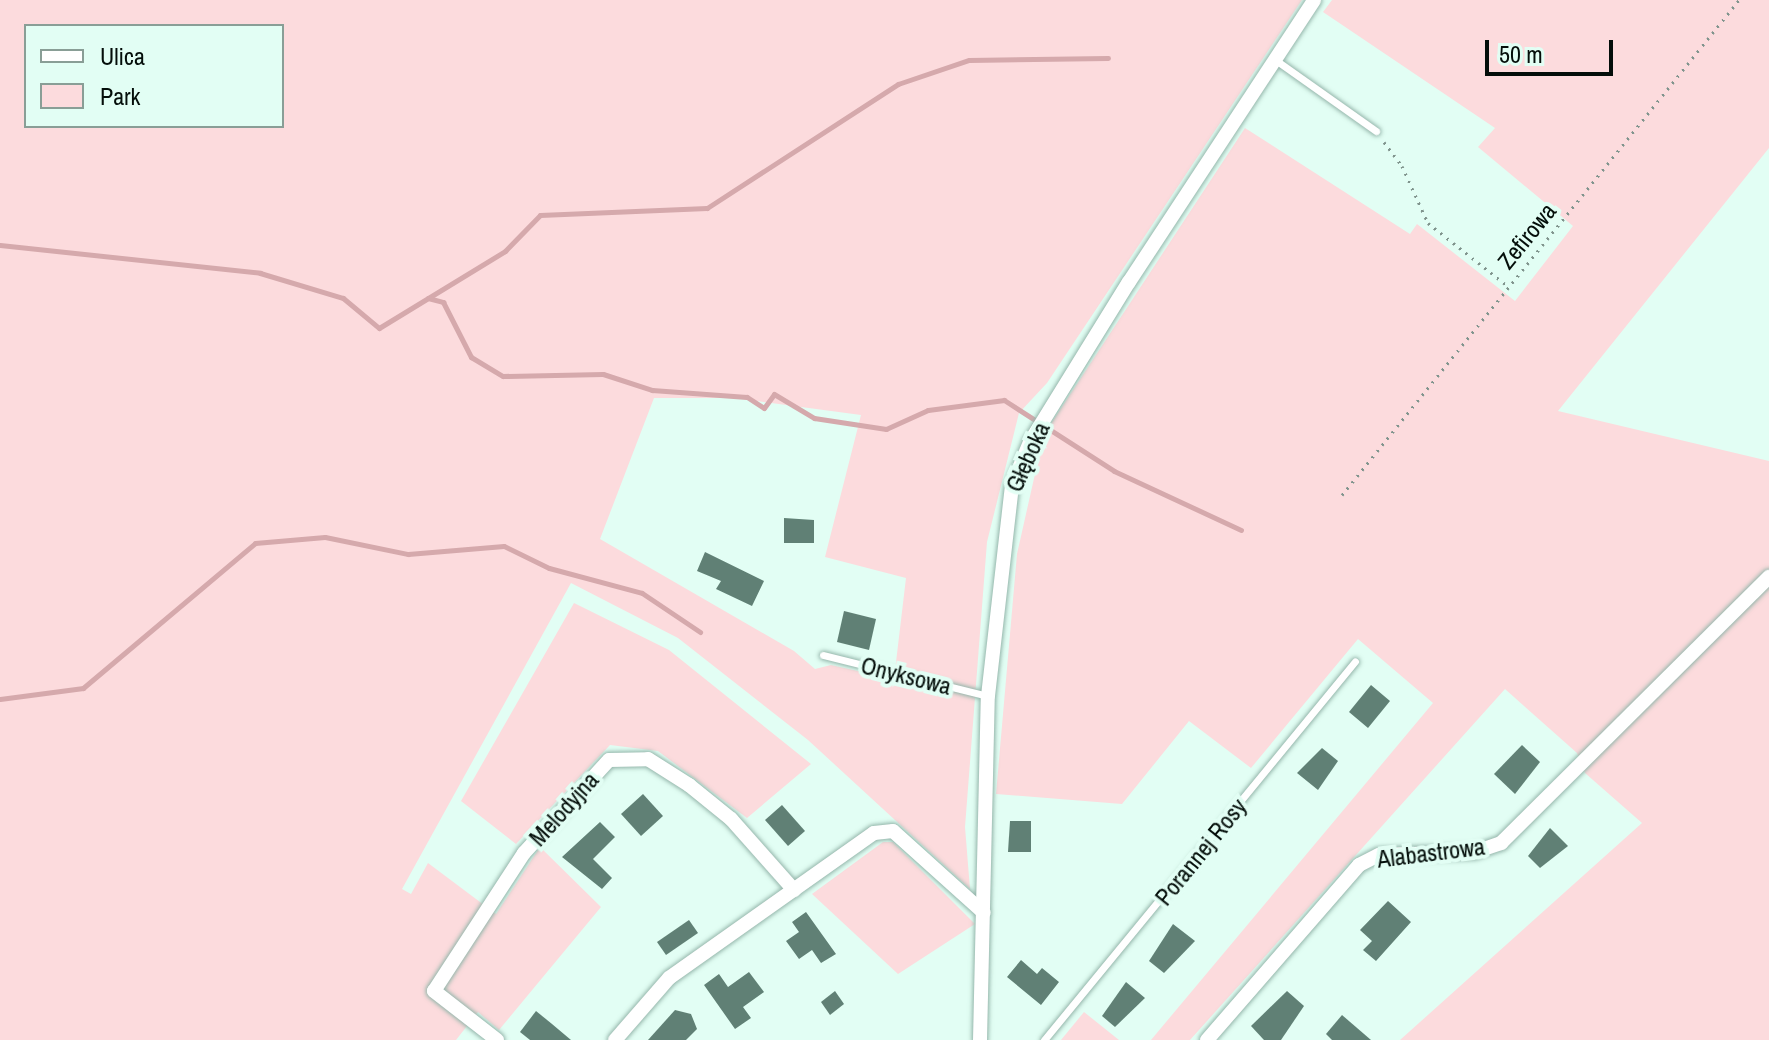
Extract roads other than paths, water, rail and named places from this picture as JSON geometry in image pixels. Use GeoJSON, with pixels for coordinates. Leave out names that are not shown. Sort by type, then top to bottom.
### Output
{"type":"FeatureCollection","features":[{"type":"Feature","properties":{"kind":"street","name":"Głęboka"},"geometry":{"type":"LineString","coordinates":[[980,1040],[988,696],[1004,524],[1012,485],[1030,442],[1273,58],[1314,0]]}},
{"type":"Feature","properties":{"kind":"street","name":"Alabastrowa"},"geometry":{"type":"LineString","coordinates":[[1207,1040],[1359,865],[1379,855],[1475,852],[1501,843],[1769,577]]}},
{"type":"Feature","properties":{"kind":"street","name":"Melodyjna"},"geometry":{"type":"LineString","coordinates":[[497,1040],[434,991],[524,853],[609,760],[648,759],[680,779],[731,819],[794,890]]}},
{"type":"Feature","properties":{"kind":"street"},"geometry":{"type":"LineString","coordinates":[[615,1040],[669,978],[874,833],[893,831],[984,913]]}},
{"type":"Feature","properties":{"kind":"lane"},"geometry":{"type":"LineString","coordinates":[[1273,58],[1376,131]]}},
{"type":"Feature","properties":{"kind":"lane","name":"Onyksowa"},"geometry":{"type":"LineString","coordinates":[[823,655],[988,696]]}},
{"type":"Feature","properties":{"kind":"lane","name":"Porannej Rosy"},"geometry":{"type":"LineString","coordinates":[[1044,1040],[1355,661]]}},
{"type":"Feature","properties":{"kind":"waterway"},"geometry":{"type":"LineString","coordinates":[[0,245],[260,273],[343,298],[379,328],[505,251],[540,215],[707,208],[898,84],[969,60],[1108,58]]}},
{"type":"Feature","properties":{"kind":"waterway"},"geometry":{"type":"LineString","coordinates":[[428,298],[443,302],[471,357],[503,376],[603,374],[652,390],[747,397],[764,408],[774,394],[814,418],[886,429],[928,410],[1004,400],[1114,471],[1241,530]]}},
{"type":"Feature","properties":{"kind":"waterway"},"geometry":{"type":"LineString","coordinates":[[0,699],[83,688],[255,543],[325,537],[408,554],[504,546],[549,568],[642,593],[700,632]]}}]}
